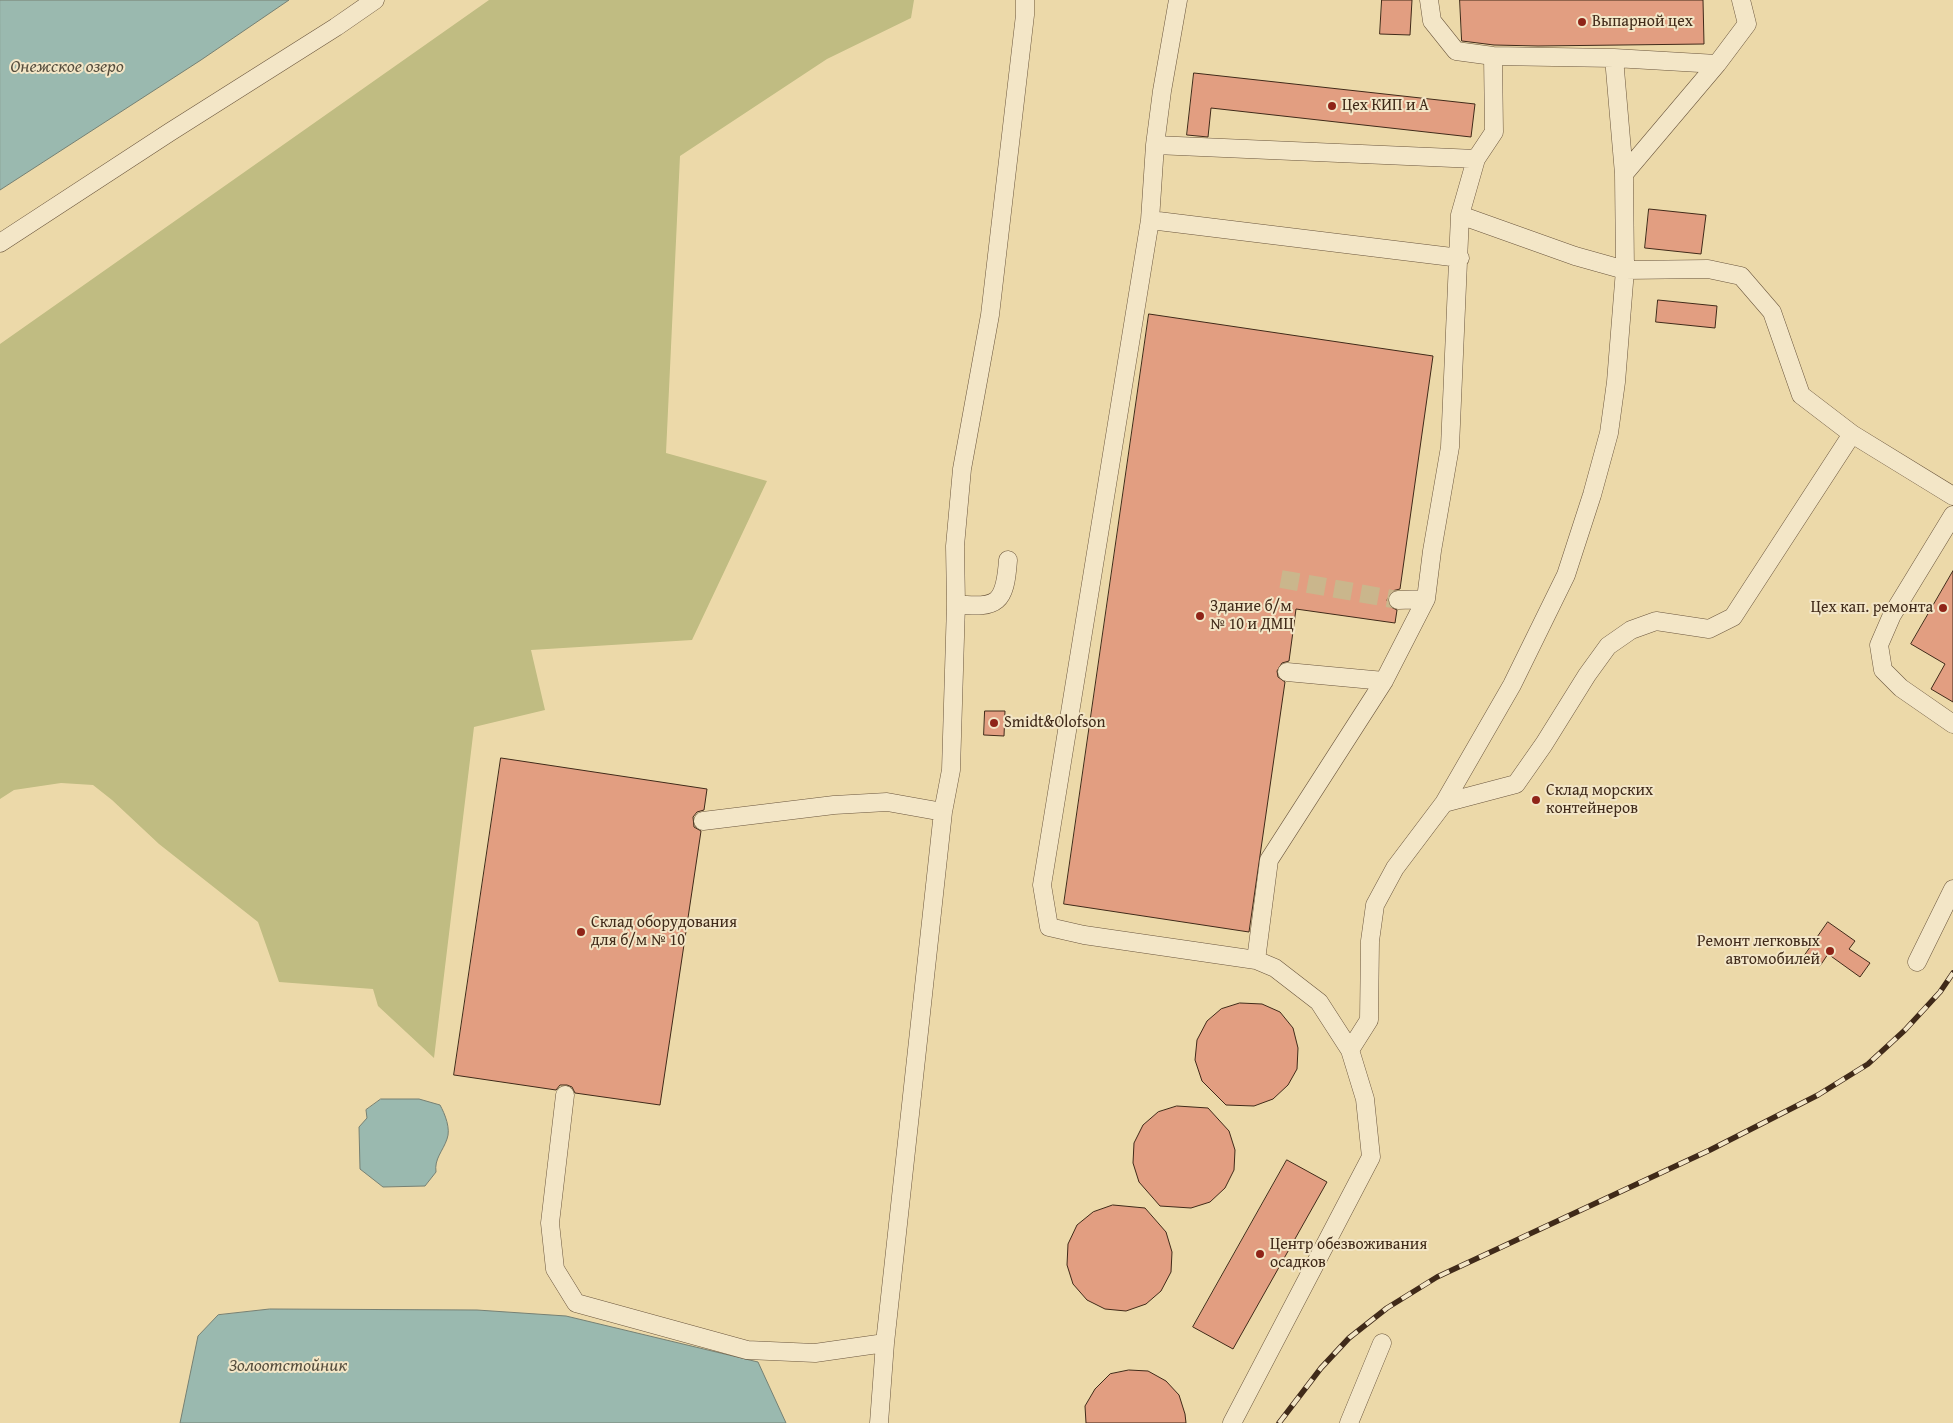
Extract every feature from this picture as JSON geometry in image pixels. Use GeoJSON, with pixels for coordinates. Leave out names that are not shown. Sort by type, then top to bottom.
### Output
{"type":"FeatureCollection","features":[{"type":"Feature","properties":{"kind":"lane"},"geometry":{"type":"LineString","coordinates":[[0,243],[375,0]]}},
{"type":"Feature","properties":{"kind":"lane"},"geometry":{"type":"LineString","coordinates":[[879,1423],[885,1343],[943,812],[951,770],[956,604],[955,546],[962,469],[990,315],[1025,15],[1025,0]]}},
{"type":"Feature","properties":{"kind":"lane"},"geometry":{"type":"LineString","coordinates":[[1178,0],[1155,145],[1150,220],[1042,885],[1048,926],[1084,935],[1256,960],[1276,968],[1318,1002],[1350,1050],[1365,1100],[1371,1157],[1232,1423]]}},
{"type":"Feature","properties":{"kind":"lane"},"geometry":{"type":"LineString","coordinates":[[1429,0],[1432,21],[1456,52],[1494,56],[1614,58],[1717,64]]}},
{"type":"Feature","properties":{"kind":"lane"},"geometry":{"type":"LineString","coordinates":[[1624,174],[1717,64],[1747,24],[1741,0]]}},
{"type":"Feature","properties":{"kind":"lane"},"geometry":{"type":"LineString","coordinates":[[1256,960],[1269,860],[1384,681],[1426,599],[1450,447],[1460,258],[1460,215],[1476,158],[1494,132],[1494,56]]}},
{"type":"Feature","properties":{"kind":"lane"},"geometry":{"type":"LineString","coordinates":[[1350,1050],[1369,1020],[1370,941],[1375,905],[1396,868],[1444,803],[1512,685],[1566,575],[1592,495],[1609,433],[1616,382],[1626,270],[1624,174],[1614,58]]}},
{"type":"Feature","properties":{"kind":"lane"},"geometry":{"type":"LineString","coordinates":[[1155,145],[1476,158]]}},
{"type":"Feature","properties":{"kind":"lane"},"geometry":{"type":"LineString","coordinates":[[1460,215],[1575,256],[1626,270],[1708,269],[1741,276],[1772,312],[1801,395],[1852,434],[1953,496]]}},
{"type":"Feature","properties":{"kind":"lane"},"geometry":{"type":"LineString","coordinates":[[1150,220],[1460,258]]}},
{"type":"Feature","properties":{"kind":"lane"},"geometry":{"type":"LineString","coordinates":[[1444,803],[1516,784],[1608,646],[1631,630],[1656,621],[1709,629],[1733,618],[1852,434]]}},
{"type":"Feature","properties":{"kind":"lane"},"geometry":{"type":"LineString","coordinates":[[1953,515],[1892,615],[1879,645],[1883,670],[1901,688],[1953,724]]}},
{"type":"Feature","properties":{"kind":"lane"},"geometry":{"type":"LineString","coordinates":[[956,604],[979,607],[992,604],[1002,593],[1007,578],[1008,560]]}},
{"type":"Feature","properties":{"kind":"lane"},"geometry":{"type":"LineString","coordinates":[[1398,600],[1426,599]]}},
{"type":"Feature","properties":{"kind":"lane"},"geometry":{"type":"LineString","coordinates":[[1287,672],[1384,681]]}},
{"type":"Feature","properties":{"kind":"lane"},"geometry":{"type":"LineString","coordinates":[[703,821],[834,804],[887,802],[943,812]]}},
{"type":"Feature","properties":{"kind":"lane"},"geometry":{"type":"LineString","coordinates":[[1917,962],[1953,889]]}},
{"type":"Feature","properties":{"kind":"lane"},"geometry":{"type":"LineString","coordinates":[[565,1095],[550,1223],[555,1269],[576,1303],[747,1350],[815,1354],[885,1343]]}},
{"type":"Feature","properties":{"kind":"lane"},"geometry":{"type":"LineString","coordinates":[[1350,1423],[1382,1343]]}},
{"type":"Feature","properties":{"kind":"shaded area"},"geometry":{"type":"Polygon","coordinates":[[[489,0],[914,0],[911,18],[827,59],[680,156],[666,453],[767,481],[692,640],[531,650],[545,710],[474,727],[434,1058],[378,1006],[373,989],[279,982],[258,922],[159,844],[93,785],[61,783],[14,790],[0,799],[0,344],[489,0]]]}},
{"type":"Feature","properties":{"kind":"water","name":"Онежское озеро"},"geometry":{"type":"Polygon","coordinates":[[[0,0],[289,0],[201,60],[0,190],[0,0]]]}},
{"type":"Feature","properties":{"kind":"water"},"geometry":{"type":"Polygon","coordinates":[[[381,1099],[419,1099],[440,1105],[447,1122],[448,1135],[438,1159],[436,1172],[425,1186],[383,1187],[360,1169],[359,1127],[367,1118],[366,1110],[381,1099]]]}},
{"type":"Feature","properties":{"kind":"water","name":"Золоотстойник"},"geometry":{"type":"Polygon","coordinates":[[[270,1309],[477,1310],[566,1316],[758,1362],[786,1423],[180,1423],[198,1336],[218,1315],[270,1309]]]}},
{"type":"Feature","properties":{"kind":"building"},"geometry":{"type":"Polygon","coordinates":[[[1382,0],[1412,0],[1410,35],[1380,34],[1382,0]]]}},
{"type":"Feature","properties":{"kind":"building","name":"Выпарной цех"},"geometry":{"type":"Polygon","coordinates":[[[1460,0],[1703,0],[1704,44],[1538,46],[1494,45],[1462,41],[1460,0]]]}},
{"type":"Feature","properties":{"kind":"building","name":"Цех КИП и А"},"geometry":{"type":"Polygon","coordinates":[[[1194,73],[1475,104],[1471,137],[1211,108],[1208,137],[1187,135],[1194,73]]]}},
{"type":"Feature","properties":{"kind":"building"},"geometry":{"type":"Polygon","coordinates":[[[1649,209],[1706,215],[1701,254],[1645,248],[1649,209]]]}},
{"type":"Feature","properties":{"kind":"building"},"geometry":{"type":"Polygon","coordinates":[[[1658,300],[1717,306],[1715,328],[1656,322],[1658,300]]]}},
{"type":"Feature","properties":{"kind":"building","name":"Здание б/м № 10 и ДМЦ"},"geometry":{"type":"Polygon","coordinates":[[[1149,314],[1433,356],[1400,589],[1392,591],[1387,600],[1389,606],[1397,610],[1395,623],[1296,609],[1289,661],[1282,663],[1277,671],[1278,677],[1285,682],[1249,932],[1064,904],[1149,314]]]}},
{"type":"Feature","properties":{"kind":"building","name":"Цех кап. ремонта"},"geometry":{"type":"Polygon","coordinates":[[[1953,571],[1953,702],[1931,689],[1945,664],[1911,644],[1953,571]]]}},
{"type":"Feature","properties":{"kind":"building","name":"Smidt&Olofson"},"geometry":{"type":"Polygon","coordinates":[[[985,711],[1005,711],[1004,736],[984,735],[985,711]]]}},
{"type":"Feature","properties":{"kind":"building","name":"Склад оборудования для б/м № 10"},"geometry":{"type":"Polygon","coordinates":[[[501,758],[707,789],[704,810],[697,812],[693,817],[694,827],[701,831],[660,1105],[575,1093],[572,1087],[567,1085],[560,1085],[556,1090],[454,1075],[501,758]]]}},
{"type":"Feature","properties":{"kind":"building","name":"Ремонт легковых автомобилей"},"geometry":{"type":"Polygon","coordinates":[[[1828,922],[1855,941],[1849,949],[1870,963],[1860,977],[1828,954],[1820,966],[1805,955],[1828,922]]]}},
{"type":"Feature","properties":{"kind":"building"},"geometry":{"type":"Polygon","coordinates":[[[1240,1003],[1262,1004],[1280,1012],[1293,1028],[1298,1048],[1297,1069],[1288,1085],[1273,1099],[1254,1106],[1226,1105],[1202,1081],[1195,1060],[1197,1040],[1207,1021],[1221,1009],[1240,1003]]]}},
{"type":"Feature","properties":{"kind":"building"},"geometry":{"type":"Polygon","coordinates":[[[1177,1106],[1208,1108],[1229,1131],[1235,1150],[1234,1170],[1225,1188],[1210,1202],[1191,1208],[1160,1206],[1139,1182],[1133,1163],[1134,1143],[1143,1125],[1158,1112],[1177,1106]]]}},
{"type":"Feature","properties":{"kind":"building","name":"Центр обезвоживания осадков"},"geometry":{"type":"Polygon","coordinates":[[[1287,1160],[1327,1182],[1233,1349],[1193,1327],[1287,1160]]]}},
{"type":"Feature","properties":{"kind":"building"},"geometry":{"type":"Polygon","coordinates":[[[1113,1205],[1145,1208],[1166,1232],[1172,1252],[1171,1272],[1161,1291],[1146,1304],[1126,1311],[1105,1309],[1087,1300],[1073,1284],[1067,1265],[1068,1244],[1077,1225],[1093,1212],[1113,1205]]]}},
{"type":"Feature","properties":{"kind":"building"},"geometry":{"type":"Polygon","coordinates":[[[1129,1370],[1148,1371],[1166,1381],[1179,1395],[1186,1423],[1086,1423],[1085,1406],[1095,1389],[1110,1374],[1129,1370]]]}},
{"type":"Feature","properties":{"kind":"tunnel"},"geometry":{"type":"LineString","coordinates":[[1281,579],[1398,600]]}},
{"type":"Feature","properties":{"kind":"railway"},"geometry":{"type":"LineString","coordinates":[[1279,1423],[1321,1368],[1349,1338],[1387,1308],[1437,1277],[1710,1150],[1818,1095],[1868,1064],[1905,1030],[1940,992],[1953,973]]}},
{"type":"Feature","properties":{"kind":"place","name":"Выпарной цех"},"geometry":{"type":"Point","coordinates":[1582,22]}},
{"type":"Feature","properties":{"kind":"place","name":"Цех КИП и А"},"geometry":{"type":"Point","coordinates":[1332,106]}},
{"type":"Feature","properties":{"kind":"place","name":"Цех кап. ремонта"},"geometry":{"type":"Point","coordinates":[1943,608]}},
{"type":"Feature","properties":{"kind":"place","name":"Здание б/м № 10 и ДМЦ"},"geometry":{"type":"Point","coordinates":[1200,616]}},
{"type":"Feature","properties":{"kind":"place","name":"Smidt&Olofson"},"geometry":{"type":"Point","coordinates":[994,723]}},
{"type":"Feature","properties":{"kind":"place","name":"Склад морских контейнеров"},"geometry":{"type":"Point","coordinates":[1536,800]}},
{"type":"Feature","properties":{"kind":"place","name":"Склад оборудования для б/м № 10"},"geometry":{"type":"Point","coordinates":[581,932]}},
{"type":"Feature","properties":{"kind":"place","name":"Ремонт легковых автомобилей"},"geometry":{"type":"Point","coordinates":[1830,951]}},
{"type":"Feature","properties":{"kind":"place","name":"Центр обезвоживания осадков"},"geometry":{"type":"Point","coordinates":[1260,1254]}}]}
